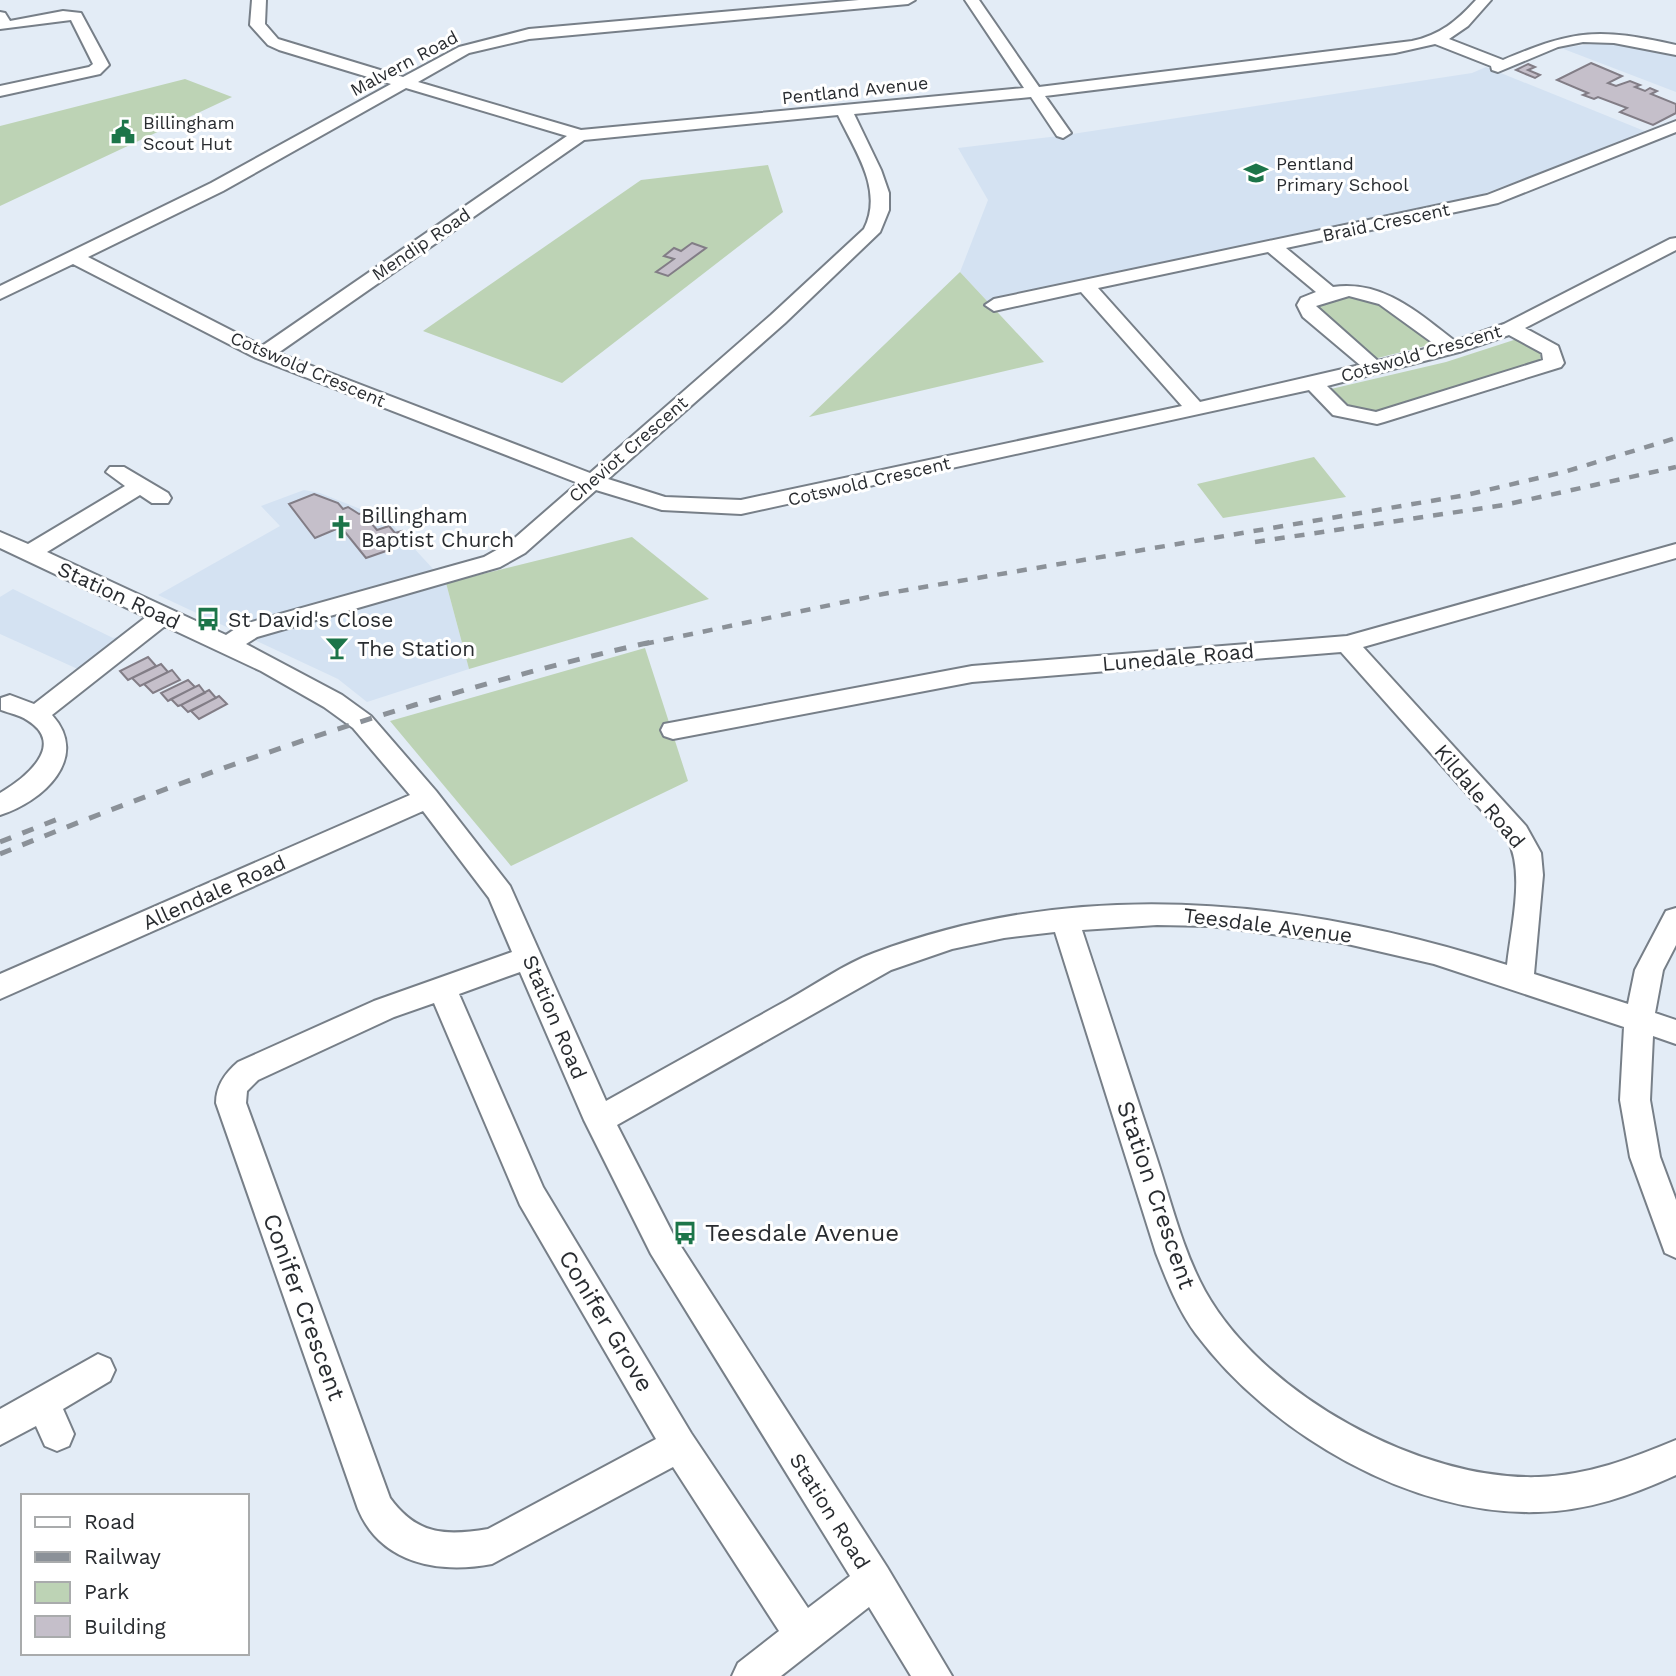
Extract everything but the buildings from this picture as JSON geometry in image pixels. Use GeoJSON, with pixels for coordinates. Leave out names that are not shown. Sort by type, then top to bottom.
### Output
{"type":"FeatureCollection","features":[{"type":"Feature","properties":{"kind":"street","name":"Pentland Avenue"},"geometry":{"type":"LineString","coordinates":[[260,0],[257,6],[258,25],[273,41],[580,135],[1035,92],[1395,48],[1437,40],[1460,29],[1484,0]]}},
{"type":"Feature","properties":{"kind":"street","name":"Malvern Road"},"geometry":{"type":"LineString","coordinates":[[0,293],[75,258],[290,148],[457,52],[528,34],[908,0]]}},
{"type":"Feature","properties":{"kind":"street"},"geometry":{"type":"LineString","coordinates":[[972,0],[1063,133]]}},
{"type":"Feature","properties":{"kind":"street"},"geometry":{"type":"LineString","coordinates":[[0,91],[94,71],[101,65],[76,16],[63,15],[2,23]]}},
{"type":"Feature","properties":{"kind":"street"},"geometry":{"type":"LineString","coordinates":[[1437,40],[1500,66],[1553,44],[1577,39],[1626,39],[1674,46]]}},
{"type":"Feature","properties":{"kind":"street","name":"Cheviot Crescent"},"geometry":{"type":"LineString","coordinates":[[228,646],[249,631],[492,562],[517,548],[778,319],[871,232],[878,220],[881,200],[878,186],[844,111]]}},
{"type":"Feature","properties":{"kind":"street","name":"Braid Crescent"},"geometry":{"type":"LineString","coordinates":[[994,305],[1021,308],[1086,286],[1492,199],[1676,126]]}},
{"type":"Feature","properties":{"kind":"street","name":"Mendip Road"},"geometry":{"type":"LineString","coordinates":[[262,354],[580,135]]}},
{"type":"Feature","properties":{"kind":"street","name":"Cotswold Crescent"},"geometry":{"type":"LineString","coordinates":[[75,258],[262,354],[592,481],[662,503],[741,507],[1313,383],[1452,348],[1511,328],[1676,243]]}},
{"type":"Feature","properties":{"kind":"street"},"geometry":{"type":"LineString","coordinates":[[1273,247],[1330,294]]}},
{"type":"Feature","properties":{"kind":"street"},"geometry":{"type":"LineString","coordinates":[[1086,286],[1195,408]]}},
{"type":"Feature","properties":{"kind":"street"},"geometry":{"type":"LineString","coordinates":[[1375,368],[1307,309],[1308,302],[1354,289],[1370,292],[1452,348]]}},
{"type":"Feature","properties":{"kind":"street"},"geometry":{"type":"LineString","coordinates":[[1313,383],[1340,411],[1377,418],[1554,363],[1551,350],[1511,328]]}},
{"type":"Feature","properties":{"kind":"street"},"geometry":{"type":"LineString","coordinates":[[117,472],[160,498]]}},
{"type":"Feature","properties":{"kind":"street"},"geometry":{"type":"LineString","coordinates":[[29,552],[140,486]]}},
{"type":"Feature","properties":{"kind":"street","name":"Station Road"},"geometry":{"type":"LineString","coordinates":[[0,539],[304,683],[354,715],[427,798],[500,893],[599,1120],[662,1244],[933,1676]]}},
{"type":"Feature","properties":{"kind":"street","name":"Lunedale Road"},"geometry":{"type":"LineString","coordinates":[[673,730],[972,674],[1348,644],[1676,551]]}},
{"type":"Feature","properties":{"kind":"street"},"geometry":{"type":"LineString","coordinates":[[37,714],[164,615]]}},
{"type":"Feature","properties":{"kind":"street","name":"Kildale Road"},"geometry":{"type":"LineString","coordinates":[[1348,644],[1517,833],[1528,853],[1530,875],[1519,980]]}},
{"type":"Feature","properties":{"kind":"street"},"geometry":{"type":"LineString","coordinates":[[0,805],[33,784],[45,771],[54,755],[56,741],[52,731],[37,714],[10,704]]}},
{"type":"Feature","properties":{"kind":"street","name":"Allendale Road"},"geometry":{"type":"LineString","coordinates":[[0,987],[427,798]]}},
{"type":"Feature","properties":{"kind":"street","name":"Teesdale Avenue"},"geometry":{"type":"LineString","coordinates":[[599,1120],[881,962],[951,938],[1004,927],[1065,920],[1157,914],[1210,915],[1297,924],[1434,953],[1676,1031]]}},
{"type":"Feature","properties":{"kind":"street"},"geometry":{"type":"LineString","coordinates":[[1676,919],[1649,970],[1639,1019],[1634,1100],[1645,1157],[1676,1242]]}},
{"type":"Feature","properties":{"kind":"street","name":"Station Crescent"},"geometry":{"type":"LineString","coordinates":[[1065,920],[1180,1273],[1207,1323],[1257,1378],[1296,1409],[1379,1460],[1418,1477],[1466,1488],[1503,1493],[1550,1494],[1592,1489],[1676,1457]]}},
{"type":"Feature","properties":{"kind":"street","name":"Conifer Crescent"},"geometry":{"type":"LineString","coordinates":[[529,957],[384,1009],[248,1072],[236,1081],[230,1091],[235,1116],[376,1509],[400,1538],[446,1551],[467,1551],[492,1546],[679,1446]]}},
{"type":"Feature","properties":{"kind":"street","name":"Conifer Grove"},"geometry":{"type":"LineString","coordinates":[[442,988],[531,1195],[632,1362],[679,1446],[804,1636]]}},
{"type":"Feature","properties":{"kind":"street"},"geometry":{"type":"LineString","coordinates":[[0,1428],[98,1370]]}},
{"type":"Feature","properties":{"kind":"street"},"geometry":{"type":"LineString","coordinates":[[42,1402],[57,1434]]}},
{"type":"Feature","properties":{"kind":"street"},"geometry":{"type":"LineString","coordinates":[[751,1676],[874,1580]]}},
{"type":"Feature","properties":{"kind":"shaded area"},"geometry":{"type":"Polygon","coordinates":[[[1609,42],[1676,57],[1676,92],[1561,48],[1609,42]]]}},
{"type":"Feature","properties":{"kind":"shaded area","name":"Pentland Primary School"},"geometry":{"type":"Polygon","coordinates":[[[1486,67],[1647,132],[1475,197],[988,302],[960,272],[988,200],[958,148],[1059,136],[1472,73],[1486,67]]]}},
{"type":"Feature","properties":{"kind":"shaded area"},"geometry":{"type":"Polygon","coordinates":[[[304,490],[320,493],[388,520],[446,583],[469,669],[367,702],[338,679],[158,595],[280,526],[261,506],[304,490]]]}},
{"type":"Feature","properties":{"kind":"shaded area"},"geometry":{"type":"Polygon","coordinates":[[[13,589],[113,638],[140,632],[80,670],[0,634],[0,597],[13,589]]]}},
{"type":"Feature","properties":{"kind":"green space"},"geometry":{"type":"Polygon","coordinates":[[[185,79],[232,97],[0,206],[0,126],[185,79]]]}},
{"type":"Feature","properties":{"kind":"green space"},"geometry":{"type":"Polygon","coordinates":[[[768,165],[783,212],[562,383],[423,331],[641,180],[768,165]]]}},
{"type":"Feature","properties":{"kind":"green space"},"geometry":{"type":"Polygon","coordinates":[[[960,272],[1044,362],[809,417],[960,272]]]}},
{"type":"Feature","properties":{"kind":"green space"},"geometry":{"type":"Polygon","coordinates":[[[1348,294],[1368,295],[1432,339],[1433,344],[1372,358],[1316,307],[1318,303],[1348,294]]]}},
{"type":"Feature","properties":{"kind":"green space"},"geometry":{"type":"Polygon","coordinates":[[[1520,338],[1540,349],[1541,362],[1371,415],[1342,406],[1329,392],[1331,389],[1446,362],[1520,338]]]}},
{"type":"Feature","properties":{"kind":"green space"},"geometry":{"type":"Polygon","coordinates":[[[1314,457],[1346,497],[1223,518],[1197,484],[1314,457]]]}},
{"type":"Feature","properties":{"kind":"green space"},"geometry":{"type":"Polygon","coordinates":[[[632,537],[709,599],[469,669],[446,583],[632,537]]]}},
{"type":"Feature","properties":{"kind":"green space"},"geometry":{"type":"Polygon","coordinates":[[[645,648],[688,781],[511,866],[390,721],[645,648]]]}},
{"type":"Feature","properties":{"kind":"railway"},"geometry":{"type":"LineString","coordinates":[[644,644],[883,594],[1466,495],[1564,472],[1676,438]]}},
{"type":"Feature","properties":{"kind":"railway"},"geometry":{"type":"LineString","coordinates":[[1255,542],[1504,505],[1676,467]]}},
{"type":"Feature","properties":{"kind":"railway"},"geometry":{"type":"LineString","coordinates":[[0,854],[160,791],[321,734],[485,684],[651,642]]}},
{"type":"Feature","properties":{"kind":"railway"},"geometry":{"type":"LineString","coordinates":[[0,842],[63,817]]}},
{"type":"Feature","properties":{"kind":"place","name":"Billingham Scout Hut"},"geometry":{"type":"Point","coordinates":[123,132]}},
{"type":"Feature","properties":{"kind":"place","name":"Pentland Primary School"},"geometry":{"type":"Point","coordinates":[1256,173]}},
{"type":"Feature","properties":{"kind":"place","name":"Billingham Baptist Church"},"geometry":{"type":"Point","coordinates":[341,527]}},
{"type":"Feature","properties":{"kind":"place","name":"St David's Close"},"geometry":{"type":"Point","coordinates":[208,619]}},
{"type":"Feature","properties":{"kind":"place","name":"The Station"},"geometry":{"type":"Point","coordinates":[337,648]}},
{"type":"Feature","properties":{"kind":"place","name":"Teesdale Avenue"},"geometry":{"type":"Point","coordinates":[685,1233]}}]}
